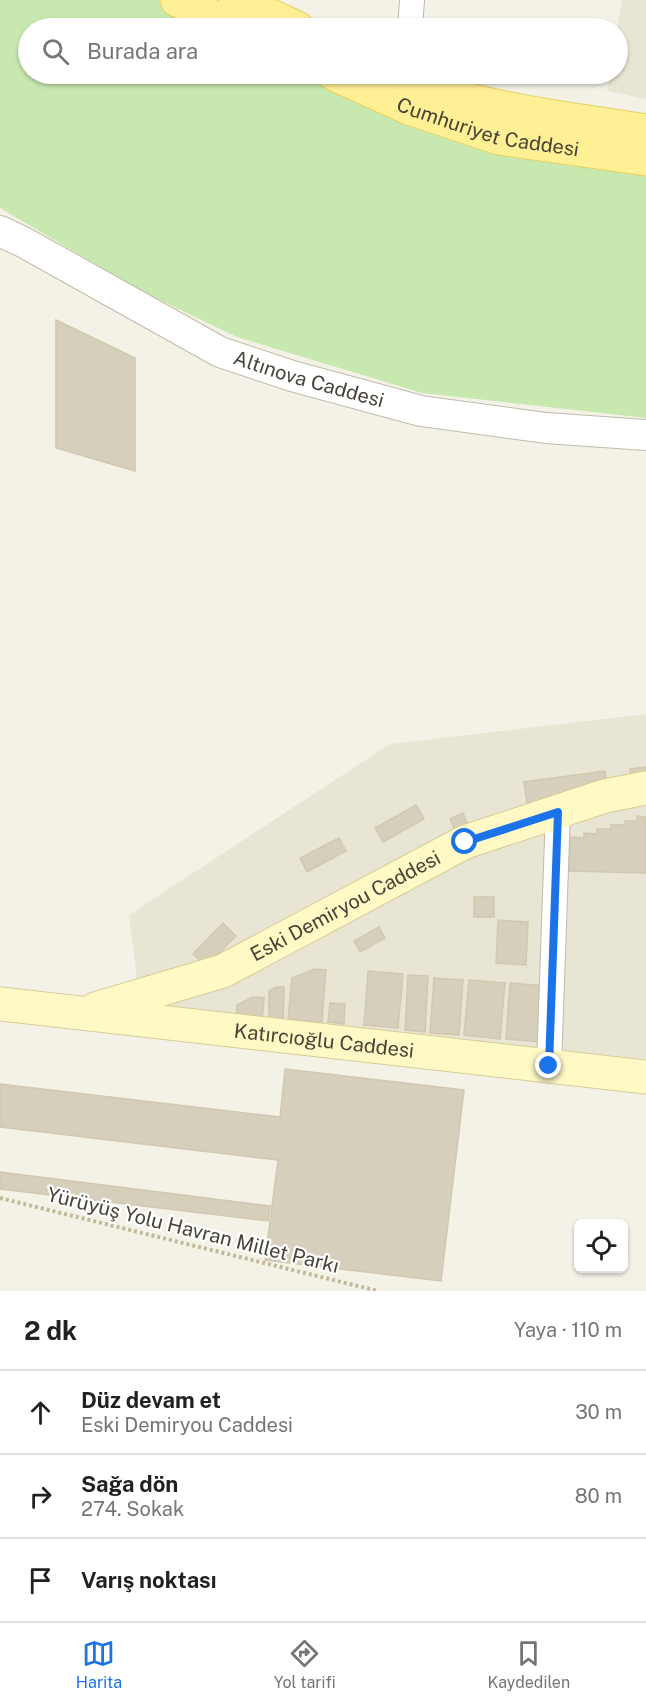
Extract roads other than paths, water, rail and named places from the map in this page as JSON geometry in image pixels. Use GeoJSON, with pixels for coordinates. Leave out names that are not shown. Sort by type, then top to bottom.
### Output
{"type":"FeatureCollection","features":[{"type":"Feature","properties":{"kind":"main road"},"geometry":{"type":"LineString","coordinates":[[177,0],[216,18]]}},
{"type":"Feature","properties":{"kind":"main road"},"geometry":{"type":"LineString","coordinates":[[236,0],[275,18]]}},
{"type":"Feature","properties":{"kind":"main road","name":"Cumhuriyet Caddesi"},"geometry":{"type":"LineString","coordinates":[[356,84],[409,108],[499,138],[646,159]]}},
{"type":"Feature","properties":{"kind":"main road","name":"Cumhuriyet Caddesi"},"geometry":{"type":"LineString","coordinates":[[416,84],[517,110],[646,131]]}},
{"type":"Feature","properties":{"kind":"main road","name":"Eski Demiryou Caddesi"},"geometry":{"type":"LineString","coordinates":[[78,1013],[223,971],[465,842],[605,796],[646,788]]}},
{"type":"Feature","properties":{"kind":"main road","name":"Katırcıoğlu Caddesi"},"geometry":{"type":"LineString","coordinates":[[0,1004],[646,1077]]}},
{"type":"Feature","properties":{"kind":"street"},"geometry":{"type":"LineString","coordinates":[[411,18],[412,0]]}},
{"type":"Feature","properties":{"kind":"street","name":"Altınova Caddesi"},"geometry":{"type":"LineString","coordinates":[[0,231],[220,352],[292,376],[421,411],[546,428],[646,435]]}},
{"type":"Feature","properties":{"kind":"street"},"geometry":{"type":"LineString","coordinates":[[549,1066],[558,812]]}}]}
